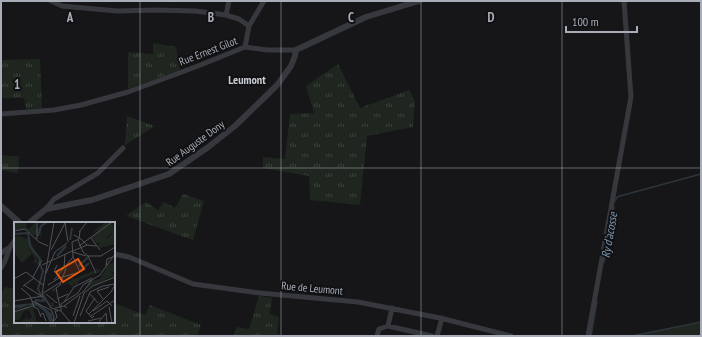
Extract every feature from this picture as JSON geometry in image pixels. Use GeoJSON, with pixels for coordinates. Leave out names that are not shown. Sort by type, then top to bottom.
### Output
{"type":"FeatureCollection","features":[{"type":"Feature","properties":{"kind":"street"},"geometry":{"type":"LineString","coordinates":[[51,1],[62,6],[117,11],[196,11],[226,14],[239,19],[249,26]]}},
{"type":"Feature","properties":{"kind":"street"},"geometry":{"type":"LineString","coordinates":[[226,14],[229,1]]}},
{"type":"Feature","properties":{"kind":"street"},"geometry":{"type":"LineString","coordinates":[[245,47],[249,26],[264,1]]}},
{"type":"Feature","properties":{"kind":"street","name":"Rue Ernest Gilot"},"geometry":{"type":"LineString","coordinates":[[1,114],[54,110],[81,105],[128,92],[245,47],[267,50],[296,50],[366,17],[419,1]]}},
{"type":"Feature","properties":{"kind":"street"},"geometry":{"type":"LineString","coordinates":[[588,336],[631,97],[624,1]]}},
{"type":"Feature","properties":{"kind":"street","name":"Rue Auguste Dony"},"geometry":{"type":"LineString","coordinates":[[30,222],[46,209],[92,200],[169,174],[207,148],[235,126],[268,94],[278,84],[291,66],[296,50]]}},
{"type":"Feature","properties":{"kind":"street"},"geometry":{"type":"LineString","coordinates":[[46,209],[54,199],[98,173],[123,148]]}},
{"type":"Feature","properties":{"kind":"street"},"geometry":{"type":"LineString","coordinates":[[1,206],[19,222]]}},
{"type":"Feature","properties":{"kind":"street"},"geometry":{"type":"LineString","coordinates":[[1,253],[14,241]]}},
{"type":"Feature","properties":{"kind":"street"},"geometry":{"type":"LineString","coordinates":[[1,268],[10,246]]}},
{"type":"Feature","properties":{"kind":"street","name":"Rue de Leumont"},"geometry":{"type":"LineString","coordinates":[[115,254],[129,257],[193,284],[260,293],[358,302],[442,318],[511,336]]}},
{"type":"Feature","properties":{"kind":"street"},"geometry":{"type":"LineString","coordinates":[[388,326],[392,308]]}},
{"type":"Feature","properties":{"kind":"street"},"geometry":{"type":"LineString","coordinates":[[437,336],[442,318]]}},
{"type":"Feature","properties":{"kind":"street"},"geometry":{"type":"LineString","coordinates":[[377,336],[379,329],[388,326],[432,336]]}},
{"type":"Feature","properties":{"kind":"green space"},"geometry":{"type":"Polygon","coordinates":[[[153,43],[176,47],[180,70],[128,89],[128,52],[153,54],[153,43]]]}},
{"type":"Feature","properties":{"kind":"green space"},"geometry":{"type":"Polygon","coordinates":[[[40,59],[42,108],[26,109],[24,98],[1,98],[1,60],[40,59]]]}},
{"type":"Feature","properties":{"kind":"green space"},"geometry":{"type":"Polygon","coordinates":[[[338,64],[360,108],[409,90],[415,101],[413,127],[367,136],[360,205],[310,200],[309,176],[263,168],[263,157],[285,159],[290,114],[314,113],[306,86],[338,64]]]}},
{"type":"Feature","properties":{"kind":"green space"},"geometry":{"type":"Polygon","coordinates":[[[127,116],[155,126],[125,145],[127,116]]]}},
{"type":"Feature","properties":{"kind":"green space"},"geometry":{"type":"Polygon","coordinates":[[[1,155],[19,157],[18,173],[1,170],[1,155]]]}},
{"type":"Feature","properties":{"kind":"green space"},"geometry":{"type":"Polygon","coordinates":[[[183,194],[204,201],[193,240],[126,216],[146,202],[158,210],[164,202],[175,208],[183,194]]]}},
{"type":"Feature","properties":{"kind":"green space"},"geometry":{"type":"Polygon","coordinates":[[[5,287],[14,289],[14,323],[115,323],[115,303],[145,315],[150,305],[201,325],[197,336],[1,336],[1,293],[5,287]]]}},
{"type":"Feature","properties":{"kind":"green space"},"geometry":{"type":"Polygon","coordinates":[[[259,296],[272,298],[270,314],[279,317],[277,334],[283,336],[233,336],[237,327],[249,329],[259,296]]]}},
{"type":"Feature","properties":{"kind":"green space"},"geometry":{"type":"Polygon","coordinates":[[[701,322],[701,336],[632,336],[701,322]]]}},
{"type":"Feature","properties":{"kind":"waterway","name":"Ry d'acosse"},"geometry":{"type":"LineString","coordinates":[[615,201],[617,197],[620,196],[701,174]]}},
{"type":"Feature","properties":{"kind":"waterway","name":"Ry d'acosse"},"geometry":{"type":"LineString","coordinates":[[604,262],[614,207]]}},
{"type":"Feature","properties":{"kind":"waterway","name":"Ry d'acosse"},"geometry":{"type":"LineString","coordinates":[[591,336],[597,301]]}},
{"type":"Feature","properties":{"kind":"waterway"},"geometry":{"type":"LineString","coordinates":[[632,336],[701,322]]}},
{"type":"Feature","properties":{"kind":"district","name":"Leumont"},"geometry":{"type":"Point","coordinates":[247,79]}}]}
